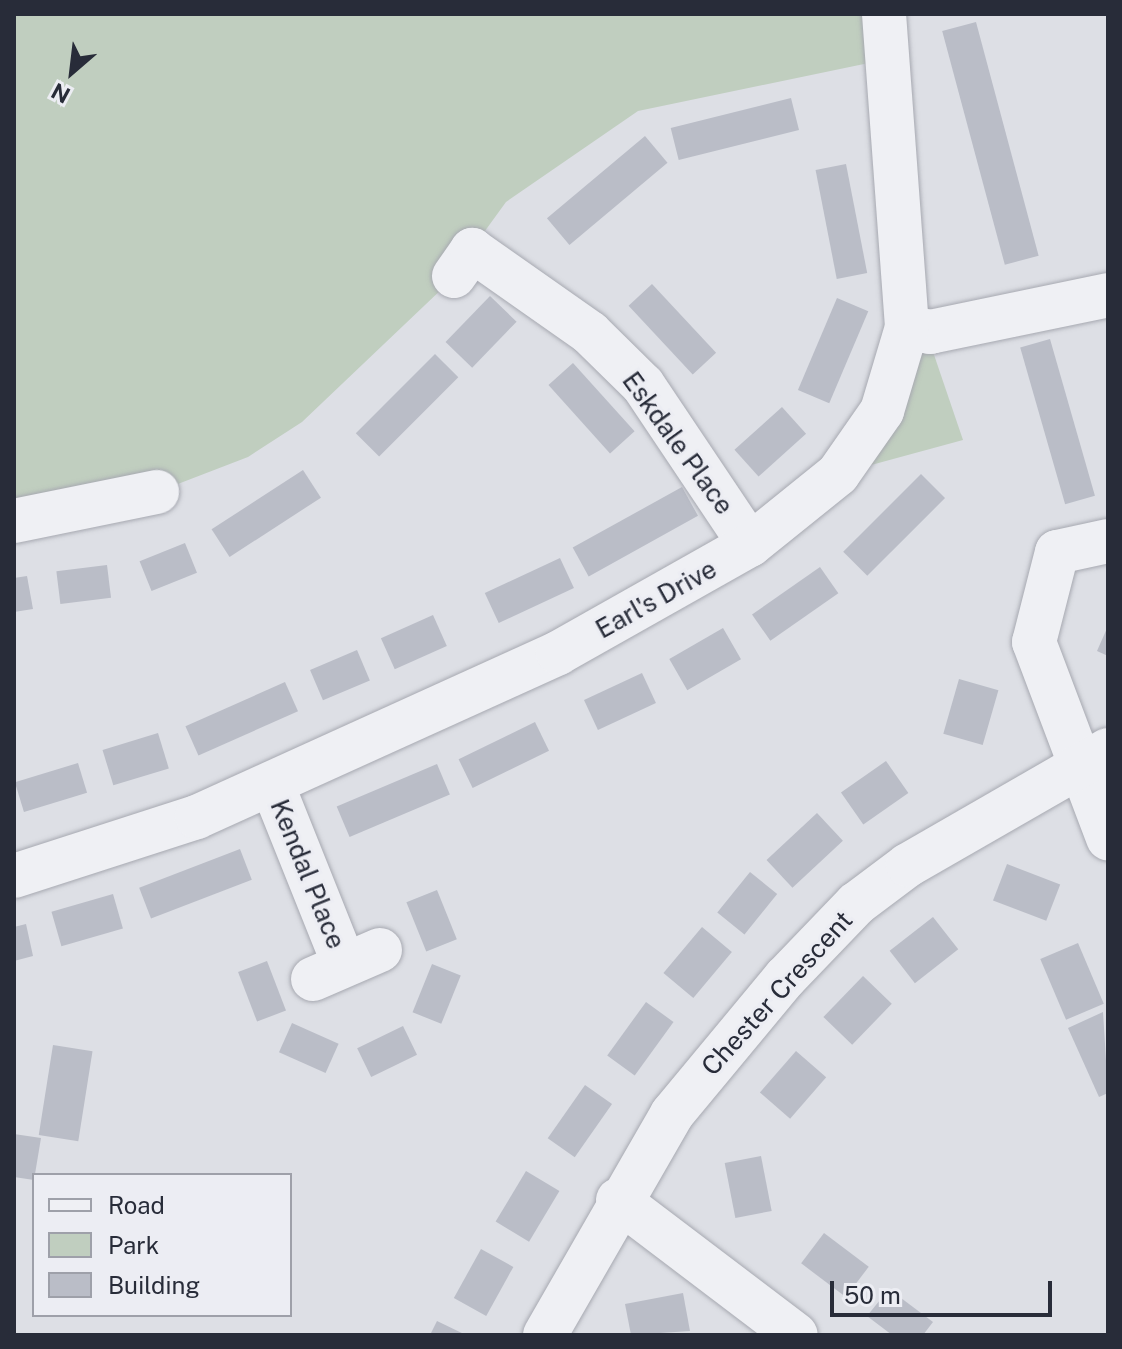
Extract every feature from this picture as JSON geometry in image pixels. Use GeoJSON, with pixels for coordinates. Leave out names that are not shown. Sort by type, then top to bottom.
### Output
{"type":"FeatureCollection","features":[{"type":"Feature","properties":{"kind":"street","name":"Earl's Drive"},"geometry":{"type":"LineString","coordinates":[[14,876],[197,817],[558,653],[750,545],[797,512],[855,451],[882,411],[907,327],[884,14]]}},
{"type":"Feature","properties":{"kind":"street","name":"Eskdale Place"},"geometry":{"type":"LineString","coordinates":[[454,276],[472,250],[590,333],[643,385],[750,545]]}},
{"type":"Feature","properties":{"kind":"street"},"geometry":{"type":"LineString","coordinates":[[907,327],[930,332],[1108,295]]}},
{"type":"Feature","properties":{"kind":"street"},"geometry":{"type":"LineString","coordinates":[[14,521],[157,492]]}},
{"type":"Feature","properties":{"kind":"street"},"geometry":{"type":"LineString","coordinates":[[1108,541],[1057,552],[1034,642],[1091,757],[1108,838]]}},
{"type":"Feature","properties":{"kind":"street","name":"Chester Crescent"},"geometry":{"type":"LineString","coordinates":[[545,1335],[618,1200],[672,1114],[856,904],[1091,757]]}},
{"type":"Feature","properties":{"kind":"street","name":"Kendal Place"},"geometry":{"type":"LineString","coordinates":[[272,784],[346,964]]}},
{"type":"Feature","properties":{"kind":"street"},"geometry":{"type":"LineString","coordinates":[[618,1200],[796,1335]]}},
{"type":"Feature","properties":{"kind":"green space"},"geometry":{"type":"Polygon","coordinates":[[[14,14],[883,14],[888,59],[638,111],[506,202],[445,286],[302,422],[248,457],[157,492],[14,521],[14,14]]]}},
{"type":"Feature","properties":{"kind":"green space"},"geometry":{"type":"Polygon","coordinates":[[[930,343],[963,440],[838,474],[896,367],[930,343]]]}},
{"type":"Feature","properties":{"kind":"building"},"geometry":{"type":"Polygon","coordinates":[[[976,22],[1039,256],[1005,265],[942,31],[976,22]]]}},
{"type":"Feature","properties":{"kind":"building"},"geometry":{"type":"Polygon","coordinates":[[[791,98],[799,130],[679,160],[671,128],[791,98]]]}},
{"type":"Feature","properties":{"kind":"building"},"geometry":{"type":"Polygon","coordinates":[[[645,136],[667,163],[569,245],[547,218],[645,136]]]}},
{"type":"Feature","properties":{"kind":"building"},"geometry":{"type":"Polygon","coordinates":[[[846,164],[867,273],[837,279],[816,170],[846,164]]]}},
{"type":"Feature","properties":{"kind":"building"},"geometry":{"type":"Polygon","coordinates":[[[652,284],[716,353],[693,375],[629,306],[652,284]]]}},
{"type":"Feature","properties":{"kind":"building"},"geometry":{"type":"Polygon","coordinates":[[[490,296],[517,322],[472,368],[446,342],[490,296]]]}},
{"type":"Feature","properties":{"kind":"building"},"geometry":{"type":"Polygon","coordinates":[[[837,298],[868,311],[829,403],[798,390],[837,298]]]}},
{"type":"Feature","properties":{"kind":"building"},"geometry":{"type":"Polygon","coordinates":[[[1050,339],[1095,496],[1065,504],[1020,348],[1050,339]]]}},
{"type":"Feature","properties":{"kind":"building"},"geometry":{"type":"Polygon","coordinates":[[[435,354],[458,377],[379,457],[356,433],[435,354]]]}},
{"type":"Feature","properties":{"kind":"building"},"geometry":{"type":"Polygon","coordinates":[[[573,363],[635,431],[610,453],[548,385],[573,363]]]}},
{"type":"Feature","properties":{"kind":"building"},"geometry":{"type":"Polygon","coordinates":[[[782,407],[806,434],[759,477],[734,450],[782,407]]]}},
{"type":"Feature","properties":{"kind":"building"},"geometry":{"type":"Polygon","coordinates":[[[303,470],[321,498],[230,557],[212,529],[303,470]]]}},
{"type":"Feature","properties":{"kind":"building"},"geometry":{"type":"Polygon","coordinates":[[[921,474],[945,498],[867,576],[843,552],[921,474]]]}},
{"type":"Feature","properties":{"kind":"building"},"geometry":{"type":"Polygon","coordinates":[[[682,487],[698,516],[589,576],[573,548],[682,487]]]}},
{"type":"Feature","properties":{"kind":"building"},"geometry":{"type":"Polygon","coordinates":[[[185,543],[197,573],[152,591],[140,561],[185,543]]]}},
{"type":"Feature","properties":{"kind":"building"},"geometry":{"type":"Polygon","coordinates":[[[560,558],[574,588],[499,623],[485,593],[560,558]]]}},
{"type":"Feature","properties":{"kind":"building"},"geometry":{"type":"Polygon","coordinates":[[[107,565],[111,598],[60,604],[56,571],[107,565]]]}},
{"type":"Feature","properties":{"kind":"building"},"geometry":{"type":"Polygon","coordinates":[[[820,567],[838,593],[770,641],[752,615],[820,567]]]}},
{"type":"Feature","properties":{"kind":"building"},"geometry":{"type":"Polygon","coordinates":[[[27,576],[33,609],[14,612],[14,578],[27,576]]]}},
{"type":"Feature","properties":{"kind":"building"},"geometry":{"type":"Polygon","coordinates":[[[433,615],[447,646],[395,669],[381,638],[433,615]]]}},
{"type":"Feature","properties":{"kind":"building"},"geometry":{"type":"Polygon","coordinates":[[[1108,626],[1108,656],[1097,651],[1108,626]]]}},
{"type":"Feature","properties":{"kind":"building"},"geometry":{"type":"Polygon","coordinates":[[[723,628],[741,659],[687,690],[669,659],[723,628]]]}},
{"type":"Feature","properties":{"kind":"building"},"geometry":{"type":"Polygon","coordinates":[[[357,650],[370,680],[323,700],[310,670],[357,650]]]}},
{"type":"Feature","properties":{"kind":"building"},"geometry":{"type":"Polygon","coordinates":[[[642,673],[656,703],[598,730],[584,700],[642,673]]]}},
{"type":"Feature","properties":{"kind":"building"},"geometry":{"type":"Polygon","coordinates":[[[959,679],[998,690],[983,745],[943,734],[959,679]]]}},
{"type":"Feature","properties":{"kind":"building"},"geometry":{"type":"Polygon","coordinates":[[[285,682],[298,711],[198,756],[185,726],[285,682]]]}},
{"type":"Feature","properties":{"kind":"building"},"geometry":{"type":"Polygon","coordinates":[[[535,722],[549,751],[473,788],[459,759],[535,722]]]}},
{"type":"Feature","properties":{"kind":"building"},"geometry":{"type":"Polygon","coordinates":[[[158,733],[169,768],[113,785],[103,750],[158,733]]]}},
{"type":"Feature","properties":{"kind":"building"},"geometry":{"type":"Polygon","coordinates":[[[886,761],[908,793],[863,824],[841,793],[886,761]]]}},
{"type":"Feature","properties":{"kind":"building"},"geometry":{"type":"Polygon","coordinates":[[[78,763],[87,793],[24,812],[15,782],[78,763]]]}},
{"type":"Feature","properties":{"kind":"building"},"geometry":{"type":"Polygon","coordinates":[[[437,764],[450,794],[350,837],[337,807],[437,764]]]}},
{"type":"Feature","properties":{"kind":"building"},"geometry":{"type":"Polygon","coordinates":[[[817,813],[843,841],[792,888],[767,860],[817,813]]]}},
{"type":"Feature","properties":{"kind":"building"},"geometry":{"type":"Polygon","coordinates":[[[240,849],[252,880],[151,919],[139,888],[240,849]]]}},
{"type":"Feature","properties":{"kind":"building"},"geometry":{"type":"Polygon","coordinates":[[[1007,864],[1060,884],[1046,921],[993,900],[1007,864]]]}},
{"type":"Feature","properties":{"kind":"building"},"geometry":{"type":"Polygon","coordinates":[[[750,872],[777,894],[744,934],[717,912],[750,872]]]}},
{"type":"Feature","properties":{"kind":"building"},"geometry":{"type":"Polygon","coordinates":[[[437,890],[457,939],[426,952],[406,902],[437,890]]]}},
{"type":"Feature","properties":{"kind":"building"},"geometry":{"type":"Polygon","coordinates":[[[113,894],[123,929],[61,946],[51,912],[113,894]]]}},
{"type":"Feature","properties":{"kind":"building"},"geometry":{"type":"Polygon","coordinates":[[[933,917],[958,949],[915,983],[890,951],[933,917]]]}},
{"type":"Feature","properties":{"kind":"building"},"geometry":{"type":"Polygon","coordinates":[[[26,924],[33,956],[14,961],[14,927],[26,924]]]}},
{"type":"Feature","properties":{"kind":"building"},"geometry":{"type":"Polygon","coordinates":[[[702,927],[732,952],[693,998],[663,973],[702,927]]]}},
{"type":"Feature","properties":{"kind":"building"},"geometry":{"type":"Polygon","coordinates":[[[1078,943],[1104,1004],[1066,1020],[1040,959],[1078,943]]]}},
{"type":"Feature","properties":{"kind":"building"},"geometry":{"type":"Polygon","coordinates":[[[267,961],[286,1010],[257,1022],[238,972],[267,961]]]}},
{"type":"Feature","properties":{"kind":"building"},"geometry":{"type":"Polygon","coordinates":[[[432,964],[461,976],[441,1024],[413,1012],[432,964]]]}},
{"type":"Feature","properties":{"kind":"building"},"geometry":{"type":"Polygon","coordinates":[[[863,976],[892,1004],[852,1045],[823,1017],[863,976]]]}},
{"type":"Feature","properties":{"kind":"building"},"geometry":{"type":"Polygon","coordinates":[[[646,1002],[674,1022],[635,1075],[607,1055],[646,1002]]]}},
{"type":"Feature","properties":{"kind":"building"},"geometry":{"type":"Polygon","coordinates":[[[1103,1012],[1108,1093],[1099,1097],[1068,1028],[1103,1012]]]}},
{"type":"Feature","properties":{"kind":"building"},"geometry":{"type":"Polygon","coordinates":[[[292,1023],[339,1044],[326,1073],[279,1052],[292,1023]]]}},
{"type":"Feature","properties":{"kind":"building"},"geometry":{"type":"Polygon","coordinates":[[[403,1026],[417,1055],[371,1077],[357,1048],[403,1026]]]}},
{"type":"Feature","properties":{"kind":"building"},"geometry":{"type":"Polygon","coordinates":[[[53,1045],[93,1051],[78,1141],[39,1135],[53,1045]]]}},
{"type":"Feature","properties":{"kind":"building"},"geometry":{"type":"Polygon","coordinates":[[[796,1051],[826,1077],[790,1119],[760,1093],[796,1051]]]}},
{"type":"Feature","properties":{"kind":"building"},"geometry":{"type":"Polygon","coordinates":[[[585,1085],[612,1104],[575,1157],[548,1138],[585,1085]]]}},
{"type":"Feature","properties":{"kind":"building"},"geometry":{"type":"Polygon","coordinates":[[[14,1134],[41,1138],[32,1180],[14,1177],[14,1134]]]}},
{"type":"Feature","properties":{"kind":"building"},"geometry":{"type":"Polygon","coordinates":[[[761,1156],[772,1211],[735,1218],[725,1163],[761,1156]]]}},
{"type":"Feature","properties":{"kind":"building"},"geometry":{"type":"Polygon","coordinates":[[[526,1171],[559,1191],[529,1242],[496,1222],[526,1171]]]}},
{"type":"Feature","properties":{"kind":"building"},"geometry":{"type":"Polygon","coordinates":[[[824,1233],[869,1267],[846,1297],[801,1263],[824,1233]]]}},
{"type":"Feature","properties":{"kind":"building"},"geometry":{"type":"Polygon","coordinates":[[[481,1249],[513,1267],[486,1316],[454,1298],[481,1249]]]}},
{"type":"Feature","properties":{"kind":"building"},"geometry":{"type":"Polygon","coordinates":[[[889,1289],[933,1322],[923,1335],[892,1335],[867,1316],[889,1289]]]}},
{"type":"Feature","properties":{"kind":"building"},"geometry":{"type":"Polygon","coordinates":[[[683,1293],[690,1331],[631,1335],[625,1304],[683,1293]]]}},
{"type":"Feature","properties":{"kind":"building"},"geometry":{"type":"Polygon","coordinates":[[[437,1321],[466,1335],[430,1335],[437,1321]]]}}]}
